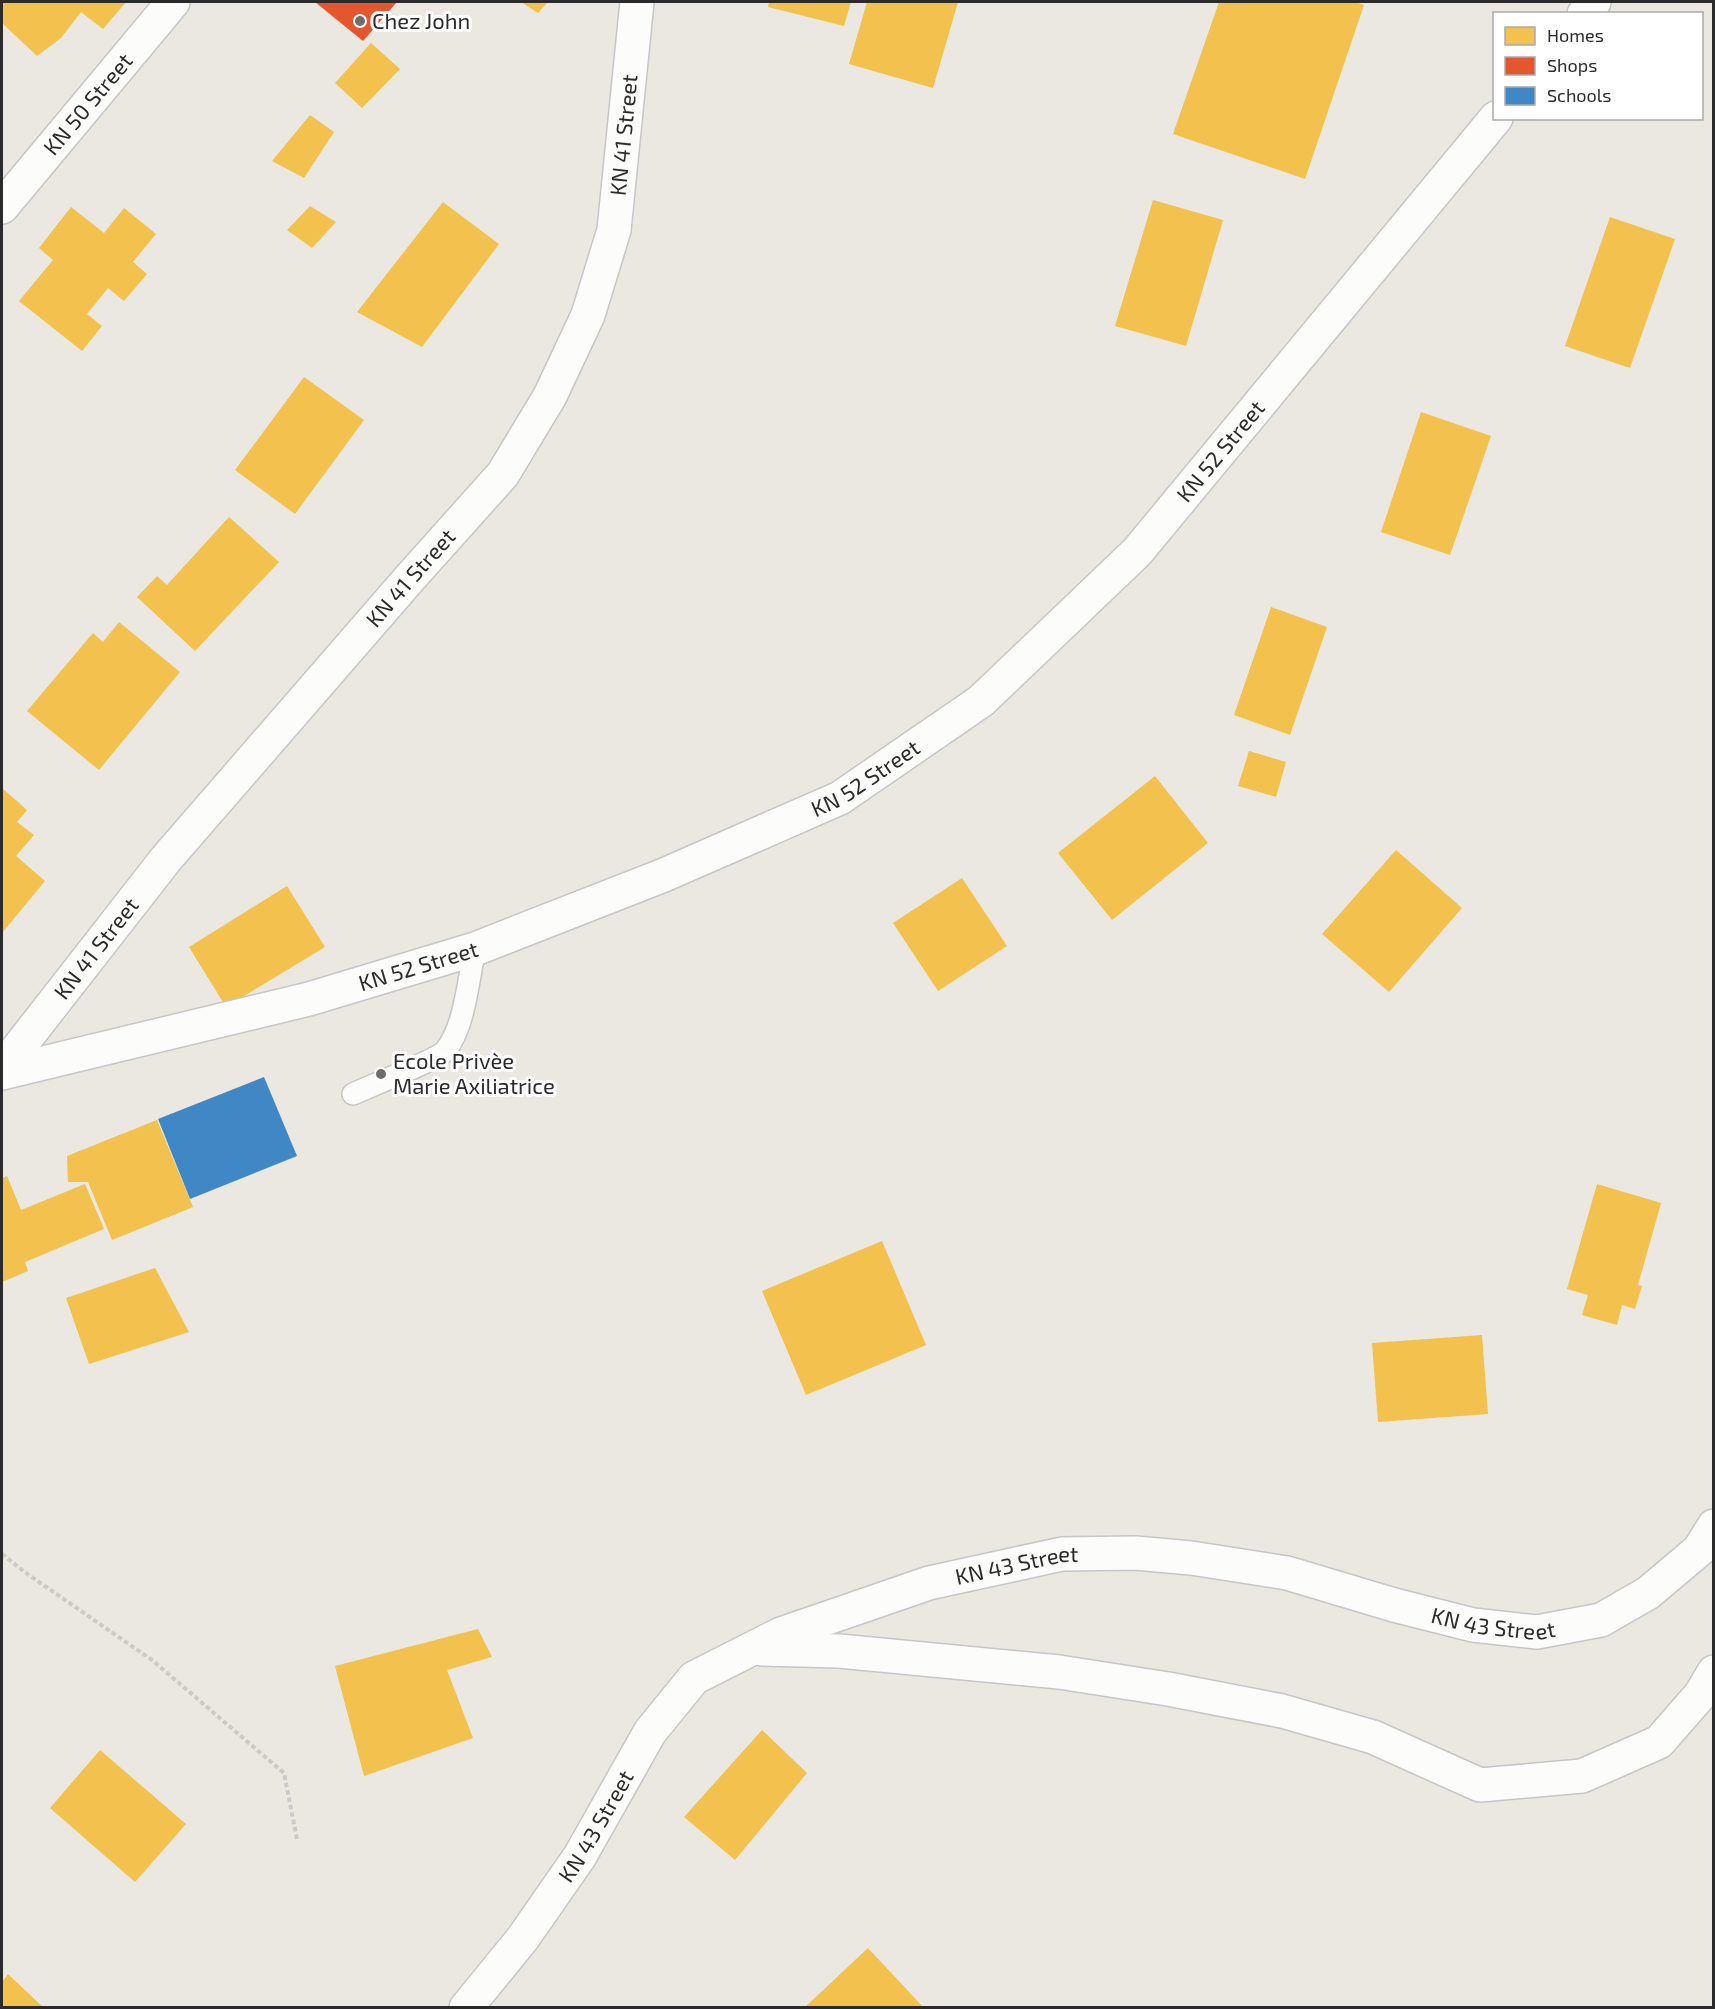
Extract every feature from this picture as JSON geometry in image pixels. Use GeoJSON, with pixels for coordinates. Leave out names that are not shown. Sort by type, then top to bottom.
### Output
{"type":"FeatureCollection","features":[{"type":"Feature","properties":{"kind":"street","name":"KN 50 Street"},"geometry":{"type":"LineString","coordinates":[[2,207],[173,2]]}},
{"type":"Feature","properties":{"kind":"street","name":"KN 41 Street"},"geometry":{"type":"LineString","coordinates":[[2,1071],[166,859],[503,474],[544,406],[588,315],[614,230],[638,2]]}},
{"type":"Feature","properties":{"kind":"street","name":"KN 52 Street"},"geometry":{"type":"LineString","coordinates":[[2,1071],[309,999],[475,949],[664,875],[840,798],[981,701],[1137,552],[1495,120]]}},
{"type":"Feature","properties":{"kind":"street","name":"KN 43 Street"},"geometry":{"type":"LineString","coordinates":[[466,2007],[523,1938],[580,1856],[650,1732],[694,1678],[737,1645],[781,1634],[929,1583],[1062,1554],[1135,1553],[1191,1558],[1287,1573],[1394,1605],[1473,1625],[1537,1632],[1601,1620],[1648,1593],[1699,1550],[1713,1526]]}},
{"type":"Feature","properties":{"kind":"street"},"geometry":{"type":"LineString","coordinates":[[737,1645],[839,1651],[1059,1672],[1179,1691],[1282,1711],[1373,1737],[1480,1785],[1582,1776],[1659,1742],[1701,1694],[1713,1672]]}},
{"type":"Feature","properties":{"kind":"lane"},"geometry":{"type":"LineString","coordinates":[[353,1094],[444,1053],[459,1024],[475,949]]}},
{"type":"Feature","properties":{"kind":"path"},"geometry":{"type":"LineString","coordinates":[[2,1554],[152,1660],[284,1773],[297,1839]]}},
{"type":"Feature","properties":{"kind":"building: Homes"},"geometry":{"type":"Polygon","coordinates":[[[2,2],[126,2],[103,29],[81,12],[61,38],[37,56],[2,23],[2,2]]]}},
{"type":"Feature","properties":{"kind":"building: Homes"},"geometry":{"type":"Polygon","coordinates":[[[521,2],[548,2],[538,13],[521,2]]]}},
{"type":"Feature","properties":{"kind":"building: Homes"},"geometry":{"type":"Polygon","coordinates":[[[769,2],[851,2],[844,26],[768,7],[769,2]]]}},
{"type":"Feature","properties":{"kind":"building: Homes"},"geometry":{"type":"Polygon","coordinates":[[[867,2],[958,2],[933,88],[849,64],[867,2]]]}},
{"type":"Feature","properties":{"kind":"building: Homes"},"geometry":{"type":"Polygon","coordinates":[[[1219,2],[1355,2],[1364,5],[1305,179],[1173,134],[1219,2]]]}},
{"type":"Feature","properties":{"kind":"building: Homes"},"geometry":{"type":"Polygon","coordinates":[[[371,43],[400,69],[362,108],[335,83],[371,43]]]}},
{"type":"Feature","properties":{"kind":"building: Homes"},"geometry":{"type":"Polygon","coordinates":[[[310,115],[334,132],[304,178],[272,161],[310,115]]]}},
{"type":"Feature","properties":{"kind":"building: Homes"},"geometry":{"type":"Polygon","coordinates":[[[1153,200],[1223,220],[1186,346],[1115,326],[1153,200]]]}},
{"type":"Feature","properties":{"kind":"building: Homes"},"geometry":{"type":"Polygon","coordinates":[[[443,202],[499,244],[422,347],[357,312],[443,202]]]}},
{"type":"Feature","properties":{"kind":"building: Homes"},"geometry":{"type":"Polygon","coordinates":[[[310,206],[336,222],[312,248],[287,230],[310,206]]]}},
{"type":"Feature","properties":{"kind":"building: Homes"},"geometry":{"type":"Polygon","coordinates":[[[71,207],[104,233],[124,208],[156,234],[133,262],[147,274],[124,301],[108,288],[87,314],[102,326],[82,351],[19,301],[53,260],[39,248],[71,207]]]}},
{"type":"Feature","properties":{"kind":"building: Homes"},"geometry":{"type":"Polygon","coordinates":[[[1610,217],[1675,239],[1630,368],[1565,346],[1610,217]]]}},
{"type":"Feature","properties":{"kind":"building: Homes"},"geometry":{"type":"Polygon","coordinates":[[[304,377],[364,420],[295,514],[235,470],[304,377]]]}},
{"type":"Feature","properties":{"kind":"building: Homes"},"geometry":{"type":"Polygon","coordinates":[[[1421,412],[1491,436],[1450,555],[1381,532],[1421,412]]]}},
{"type":"Feature","properties":{"kind":"building: Homes"},"geometry":{"type":"Polygon","coordinates":[[[229,517],[279,562],[195,651],[137,597],[157,576],[167,585],[229,517]]]}},
{"type":"Feature","properties":{"kind":"building: Homes"},"geometry":{"type":"Polygon","coordinates":[[[1271,607],[1327,627],[1290,735],[1234,715],[1271,607]]]}},
{"type":"Feature","properties":{"kind":"building: Homes"},"geometry":{"type":"Polygon","coordinates":[[[119,622],[180,672],[99,770],[27,711],[93,633],[103,642],[119,622]]]}},
{"type":"Feature","properties":{"kind":"building: Homes"},"geometry":{"type":"Polygon","coordinates":[[[1249,751],[1286,762],[1276,797],[1238,786],[1249,751]]]}},
{"type":"Feature","properties":{"kind":"building: Homes"},"geometry":{"type":"Polygon","coordinates":[[[1155,776],[1208,843],[1112,920],[1058,853],[1155,776]]]}},
{"type":"Feature","properties":{"kind":"building: Homes"},"geometry":{"type":"Polygon","coordinates":[[[2,788],[27,810],[17,822],[34,835],[16,856],[45,881],[2,933],[2,788]]]}},
{"type":"Feature","properties":{"kind":"building: Homes"},"geometry":{"type":"Polygon","coordinates":[[[1396,850],[1462,908],[1389,992],[1322,934],[1396,850]]]}},
{"type":"Feature","properties":{"kind":"building: Homes"},"geometry":{"type":"Polygon","coordinates":[[[962,878],[1007,946],[938,991],[893,923],[962,878]]]}},
{"type":"Feature","properties":{"kind":"building: Homes"},"geometry":{"type":"Polygon","coordinates":[[[287,886],[325,947],[226,1007],[189,947],[287,886]]]}},
{"type":"Feature","properties":{"kind":"building: Homes"},"geometry":{"type":"Polygon","coordinates":[[[157,1120],[193,1207],[112,1240],[88,1182],[68,1182],[67,1156],[157,1120]]]}},
{"type":"Feature","properties":{"kind":"building: Homes"},"geometry":{"type":"Polygon","coordinates":[[[7,1176],[21,1210],[85,1184],[104,1229],[25,1262],[28,1271],[2,1282],[2,1178],[7,1176]]]}},
{"type":"Feature","properties":{"kind":"building: Homes"},"geometry":{"type":"Polygon","coordinates":[[[1597,1184],[1661,1203],[1638,1285],[1642,1286],[1635,1309],[1622,1305],[1617,1325],[1582,1315],[1588,1295],[1567,1289],[1597,1184]]]}},
{"type":"Feature","properties":{"kind":"building: Homes"},"geometry":{"type":"Polygon","coordinates":[[[882,1241],[926,1345],[806,1395],[762,1291],[882,1241]]]}},
{"type":"Feature","properties":{"kind":"building: Homes"},"geometry":{"type":"Polygon","coordinates":[[[155,1268],[189,1332],[89,1364],[66,1298],[155,1268]]]}},
{"type":"Feature","properties":{"kind":"building: Homes"},"geometry":{"type":"Polygon","coordinates":[[[1482,1335],[1488,1414],[1378,1422],[1372,1343],[1482,1335]]]}},
{"type":"Feature","properties":{"kind":"building: Homes"},"geometry":{"type":"Polygon","coordinates":[[[478,1629],[492,1657],[447,1670],[473,1738],[364,1776],[335,1666],[478,1629]]]}},
{"type":"Feature","properties":{"kind":"building: Homes"},"geometry":{"type":"Polygon","coordinates":[[[762,1730],[807,1773],[735,1860],[684,1817],[762,1730]]]}},
{"type":"Feature","properties":{"kind":"building: Homes"},"geometry":{"type":"Polygon","coordinates":[[[100,1750],[186,1824],[135,1882],[50,1808],[100,1750]]]}},
{"type":"Feature","properties":{"kind":"building: Homes"},"geometry":{"type":"Polygon","coordinates":[[[868,1948],[924,2008],[804,2008],[868,1948]]]}},
{"type":"Feature","properties":{"kind":"building: Homes"},"geometry":{"type":"Polygon","coordinates":[[[8,1974],[44,2008],[2,2008],[2,1982],[8,1974]]]}},
{"type":"Feature","properties":{"kind":"building: Shops","name":"Chez John"},"geometry":{"type":"Polygon","coordinates":[[[315,2],[397,2],[363,41],[315,2]]]}},
{"type":"Feature","properties":{"kind":"building: Schools"},"geometry":{"type":"Polygon","coordinates":[[[264,1077],[297,1156],[190,1199],[158,1119],[264,1077]]]}},
{"type":"Feature","properties":{"kind":"place","name":"Chez John"},"geometry":{"type":"Point","coordinates":[360,21]}},
{"type":"Feature","properties":{"kind":"place","name":"Ecole Privèe Marie Axiliatrice"},"geometry":{"type":"Point","coordinates":[381,1074]}}]}
